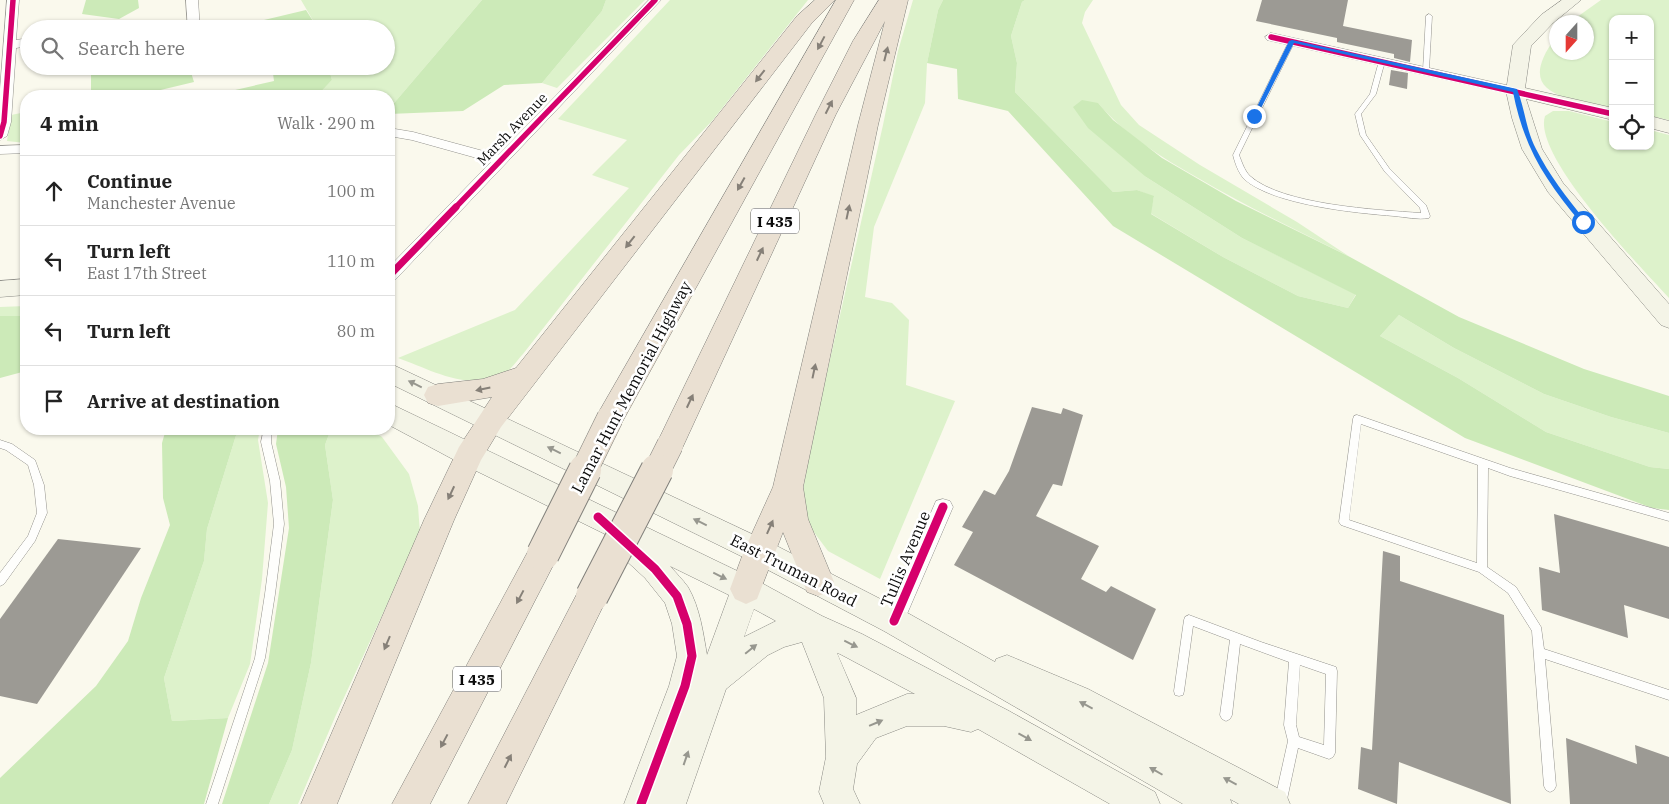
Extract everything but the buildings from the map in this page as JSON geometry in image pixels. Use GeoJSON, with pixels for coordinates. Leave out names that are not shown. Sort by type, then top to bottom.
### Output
{"type":"FeatureCollection","features":[{"type":"Feature","properties":{"kind":"highway"},"geometry":{"type":"LineString","coordinates":[[319,804],[438,520],[469,455],[490,419],[804,20],[826,0]]}},
{"type":"Feature","properties":{"kind":"highway","name":"Lamar Hunt Memorial Highway"},"geometry":{"type":"LineString","coordinates":[[410,804],[543,554],[610,418],[845,0]]}},
{"type":"Feature","properties":{"kind":"highway","name":"I 435"},"geometry":{"type":"LineString","coordinates":[[486,804],[670,445],[826,114],[863,41],[888,0]]}},
{"type":"Feature","properties":{"kind":"highway"},"geometry":{"type":"LineString","coordinates":[[746,588],[759,551],[788,487],[868,125],[899,0]]}},
{"type":"Feature","properties":{"kind":"highway"},"geometry":{"type":"LineString","coordinates":[[438,395],[469,392],[499,386],[526,374]]}},
{"type":"Feature","properties":{"kind":"highway"},"geometry":{"type":"LineString","coordinates":[[788,487],[793,519],[818,582]]}},
{"type":"Feature","properties":{"kind":"main road"},"geometry":{"type":"LineString","coordinates":[[1573,0],[1547,19],[1522,45],[1515,91],[1521,118],[1532,149],[1555,187],[1669,319]]}},
{"type":"Feature","properties":{"kind":"main road"},"geometry":{"type":"LineString","coordinates":[[1515,91],[1609,113]]}},
{"type":"Feature","properties":{"kind":"main road"},"geometry":{"type":"LineString","coordinates":[[1654,123],[1669,127]]}},
{"type":"Feature","properties":{"kind":"main road"},"geometry":{"type":"LineString","coordinates":[[0,289],[20,287]]}},
{"type":"Feature","properties":{"kind":"main road","name":"East Truman Road"},"geometry":{"type":"LineString","coordinates":[[395,375],[490,419],[759,551],[894,621],[1207,800]]}},
{"type":"Feature","properties":{"kind":"main road"},"geometry":{"type":"LineString","coordinates":[[395,416],[469,455],[746,588],[810,626],[851,644],[998,722],[1143,804]]}},
{"type":"Feature","properties":{"kind":"main road"},"geometry":{"type":"LineString","coordinates":[[598,517],[655,569],[677,596],[687,624],[692,656],[685,686],[641,804]]}},
{"type":"Feature","properties":{"kind":"main road"},"geometry":{"type":"LineString","coordinates":[[669,804],[746,588]]}},
{"type":"Feature","properties":{"kind":"main road"},"geometry":{"type":"LineString","coordinates":[[894,621],[1077,700],[1273,804]]}},
{"type":"Feature","properties":{"kind":"main road"},"geometry":{"type":"LineString","coordinates":[[713,680],[756,644],[786,630],[810,626]]}},
{"type":"Feature","properties":{"kind":"main road"},"geometry":{"type":"LineString","coordinates":[[810,626],[840,698],[842,756],[836,792],[843,804]]}},
{"type":"Feature","properties":{"kind":"main road"},"geometry":{"type":"LineString","coordinates":[[842,756],[865,728],[907,710],[944,710],[998,722]]}},
{"type":"Feature","properties":{"kind":"street"},"geometry":{"type":"LineString","coordinates":[[0,136],[4,122],[9,45],[6,20],[13,0]]}},
{"type":"Feature","properties":{"kind":"street"},"geometry":{"type":"LineString","coordinates":[[192,0],[193,20]]}},
{"type":"Feature","properties":{"kind":"street","name":"Marsh Avenue"},"geometry":{"type":"LineString","coordinates":[[395,270],[655,0]]}},
{"type":"Feature","properties":{"kind":"street"},"geometry":{"type":"LineString","coordinates":[[1271,37],[1515,91]]}},
{"type":"Feature","properties":{"kind":"street"},"geometry":{"type":"LineString","coordinates":[[9,45],[20,43]]}},
{"type":"Feature","properties":{"kind":"street"},"geometry":{"type":"LineString","coordinates":[[395,133],[413,136],[500,160]]}},
{"type":"Feature","properties":{"kind":"street"},"geometry":{"type":"LineString","coordinates":[[0,150],[20,149]]}},
{"type":"Feature","properties":{"kind":"street","name":"Tullis Avenue"},"geometry":{"type":"LineString","coordinates":[[894,621],[943,507]]}},
{"type":"Feature","properties":{"kind":"lane"},"geometry":{"type":"LineString","coordinates":[[1426,70],[1430,16]]}},
{"type":"Feature","properties":{"kind":"lane"},"geometry":{"type":"LineString","coordinates":[[1292,41],[1236,155],[1240,168],[1249,179],[1280,195],[1346,209],[1426,216],[1423,207],[1387,170],[1363,134],[1358,114],[1373,94],[1382,61]]}},
{"type":"Feature","properties":{"kind":"lane"},"geometry":{"type":"LineString","coordinates":[[1550,786],[1537,630],[1512,590],[1482,570],[1344,522],[1357,420],[1483,462],[1669,517]]}},
{"type":"Feature","properties":{"kind":"lane"},"geometry":{"type":"LineString","coordinates":[[212,804],[260,658],[270,594],[279,524],[275,481],[266,442],[267,435]]}},
{"type":"Feature","properties":{"kind":"lane"},"geometry":{"type":"LineString","coordinates":[[0,444],[9,447],[32,463],[39,485],[42,513],[32,538],[0,581]]}},
{"type":"Feature","properties":{"kind":"lane"},"geometry":{"type":"LineString","coordinates":[[1482,570],[1483,462]]}},
{"type":"Feature","properties":{"kind":"lane"},"geometry":{"type":"LineString","coordinates":[[1179,691],[1190,620],[1332,671],[1329,754],[1294,742]]}},
{"type":"Feature","properties":{"kind":"lane"},"geometry":{"type":"LineString","coordinates":[[1226,715],[1236,638]]}},
{"type":"Feature","properties":{"kind":"lane"},"geometry":{"type":"LineString","coordinates":[[1539,652],[1669,695]]}},
{"type":"Feature","properties":{"kind":"lane"},"geometry":{"type":"LineString","coordinates":[[1280,804],[1294,742],[1290,725],[1294,658]]}},
{"type":"Feature","properties":{"kind":"green space"},"geometry":{"type":"Polygon","coordinates":[[[86,0],[138,0],[139,8],[119,19],[82,14],[86,0]]]}},
{"type":"Feature","properties":{"kind":"green space"},"geometry":{"type":"Polygon","coordinates":[[[301,0],[482,0],[395,102],[395,90],[323,90],[332,80],[331,75],[395,75],[395,20],[313,20],[301,0]]]}},
{"type":"Feature","properties":{"kind":"green space"},"geometry":{"type":"Polygon","coordinates":[[[482,0],[606,0],[602,11],[542,83],[504,85],[463,111],[395,114],[395,102],[482,0]]]}},
{"type":"Feature","properties":{"kind":"green space"},"geometry":{"type":"Polygon","coordinates":[[[606,0],[645,0],[557,88],[542,83],[602,11],[606,0]]]}},
{"type":"Feature","properties":{"kind":"green space"},"geometry":{"type":"Polygon","coordinates":[[[670,0],[808,0],[712,121],[679,155],[508,371],[492,379],[465,380],[451,378],[398,358],[515,310],[629,188],[592,175],[627,140],[558,119],[670,0]]]}},
{"type":"Feature","properties":{"kind":"green space"},"geometry":{"type":"Polygon","coordinates":[[[913,0],[943,0],[938,10],[927,63],[925,103],[874,227],[865,297],[892,303],[909,320],[906,385],[955,401],[880,579],[828,551],[807,523],[802,497],[810,448],[898,51],[913,0]]]}},
{"type":"Feature","properties":{"kind":"green space"},"geometry":{"type":"Polygon","coordinates":[[[943,0],[1025,0],[1022,2],[1011,36],[1017,63],[1015,92],[1113,192],[1137,190],[1154,196],[1151,214],[1223,257],[1298,296],[1348,308],[1356,295],[1242,238],[1146,177],[1088,128],[1073,107],[1082,100],[1098,103],[1113,120],[1162,158],[1236,201],[1350,257],[1459,317],[1584,369],[1669,396],[1669,433],[1611,417],[1544,394],[1454,348],[1399,315],[1380,336],[1458,378],[1546,432],[1650,467],[1669,469],[1669,510],[1652,508],[1465,438],[1113,226],[1008,111],[958,99],[957,69],[927,63],[938,10],[943,0]]]}},
{"type":"Feature","properties":{"kind":"green space"},"geometry":{"type":"Polygon","coordinates":[[[1025,0],[1093,0],[1085,12],[1082,23],[1121,105],[1139,125],[1200,165],[1297,222],[1350,257],[1235,199],[1171,162],[1144,145],[1098,103],[1146,177],[1242,238],[1356,294],[1348,308],[1298,296],[1223,257],[1150,213],[1154,197],[1137,190],[1113,192],[1015,92],[1017,63],[1011,36],[1022,2],[1025,0]]]}},
{"type":"Feature","properties":{"kind":"green space"},"geometry":{"type":"Polygon","coordinates":[[[1601,0],[1669,0],[1669,120],[1654,117],[1654,15],[1609,15],[1609,107],[1563,97],[1551,91],[1543,83],[1540,72],[1544,57],[1549,49],[1549,60],[1594,60],[1594,15],[1580,15],[1601,0]]]}},
{"type":"Feature","properties":{"kind":"green space"},"geometry":{"type":"Polygon","coordinates":[[[306,10],[312,20],[264,20],[306,10]]]}},
{"type":"Feature","properties":{"kind":"green space"},"geometry":{"type":"Polygon","coordinates":[[[91,75],[192,75],[194,82],[161,90],[91,90],[91,75]]]}},
{"type":"Feature","properties":{"kind":"green space"},"geometry":{"type":"Polygon","coordinates":[[[273,75],[331,75],[332,80],[323,90],[235,90],[274,81],[273,75]]]}},
{"type":"Feature","properties":{"kind":"green space"},"geometry":{"type":"Polygon","coordinates":[[[1553,111],[1569,111],[1609,121],[1609,150],[1654,150],[1654,131],[1669,135],[1669,298],[1614,237],[1571,183],[1555,157],[1545,134],[1545,116],[1553,111]]]}},
{"type":"Feature","properties":{"kind":"green space"},"geometry":{"type":"Polygon","coordinates":[[[20,113],[20,142],[7,141],[11,115],[20,113]]]}},
{"type":"Feature","properties":{"kind":"green space"},"geometry":{"type":"Polygon","coordinates":[[[20,306],[20,316],[0,316],[0,307],[20,306]]]}},
{"type":"Feature","properties":{"kind":"green space"},"geometry":{"type":"Polygon","coordinates":[[[1399,315],[1454,348],[1544,394],[1611,417],[1669,433],[1669,469],[1650,467],[1546,432],[1458,378],[1380,336],[1399,315]]]}},
{"type":"Feature","properties":{"kind":"green space"},"geometry":{"type":"Polygon","coordinates":[[[0,316],[20,316],[20,373],[0,378],[0,316]]]}},
{"type":"Feature","properties":{"kind":"green space"},"geometry":{"type":"Polygon","coordinates":[[[164,435],[236,435],[207,529],[204,561],[164,678],[172,721],[228,718],[204,804],[0,804],[0,778],[96,686],[128,641],[141,598],[170,525],[163,498],[162,443],[164,435]]]}},
{"type":"Feature","properties":{"kind":"green space"},"geometry":{"type":"Polygon","coordinates":[[[236,435],[259,435],[258,440],[268,503],[262,579],[250,664],[228,718],[172,721],[164,678],[204,561],[207,529],[236,435]]]}},
{"type":"Feature","properties":{"kind":"green space"},"geometry":{"type":"Polygon","coordinates":[[[277,435],[329,435],[325,445],[333,500],[311,663],[292,750],[269,804],[222,804],[268,663],[289,528],[286,487],[276,444],[277,435]]]}},
{"type":"Feature","properties":{"kind":"green space"},"geometry":{"type":"Polygon","coordinates":[[[329,435],[379,435],[382,437],[409,474],[418,506],[420,533],[335,717],[298,804],[269,804],[292,750],[311,663],[333,500],[325,445],[329,435]]]}},
{"type":"Feature","properties":{"kind":"cycle path"},"geometry":{"type":"LineString","coordinates":[[0,136],[4,122],[13,0]]}},
{"type":"Feature","properties":{"kind":"cycle path"},"geometry":{"type":"LineString","coordinates":[[395,270],[655,0]]}},
{"type":"Feature","properties":{"kind":"cycle path"},"geometry":{"type":"LineString","coordinates":[[1271,37],[1609,113]]}},
{"type":"Feature","properties":{"kind":"cycle path"},"geometry":{"type":"LineString","coordinates":[[894,621],[943,507]]}},
{"type":"Feature","properties":{"kind":"cycle path"},"geometry":{"type":"LineString","coordinates":[[598,517],[655,569],[677,596],[687,624],[692,656],[685,686],[641,804]]}},
{"type":"Feature","properties":{"kind":"route"},"geometry":{"type":"LineString","coordinates":[[1254,116],[1292,41],[1515,91],[1521,118],[1532,149],[1555,187],[1583,222]]}}]}
